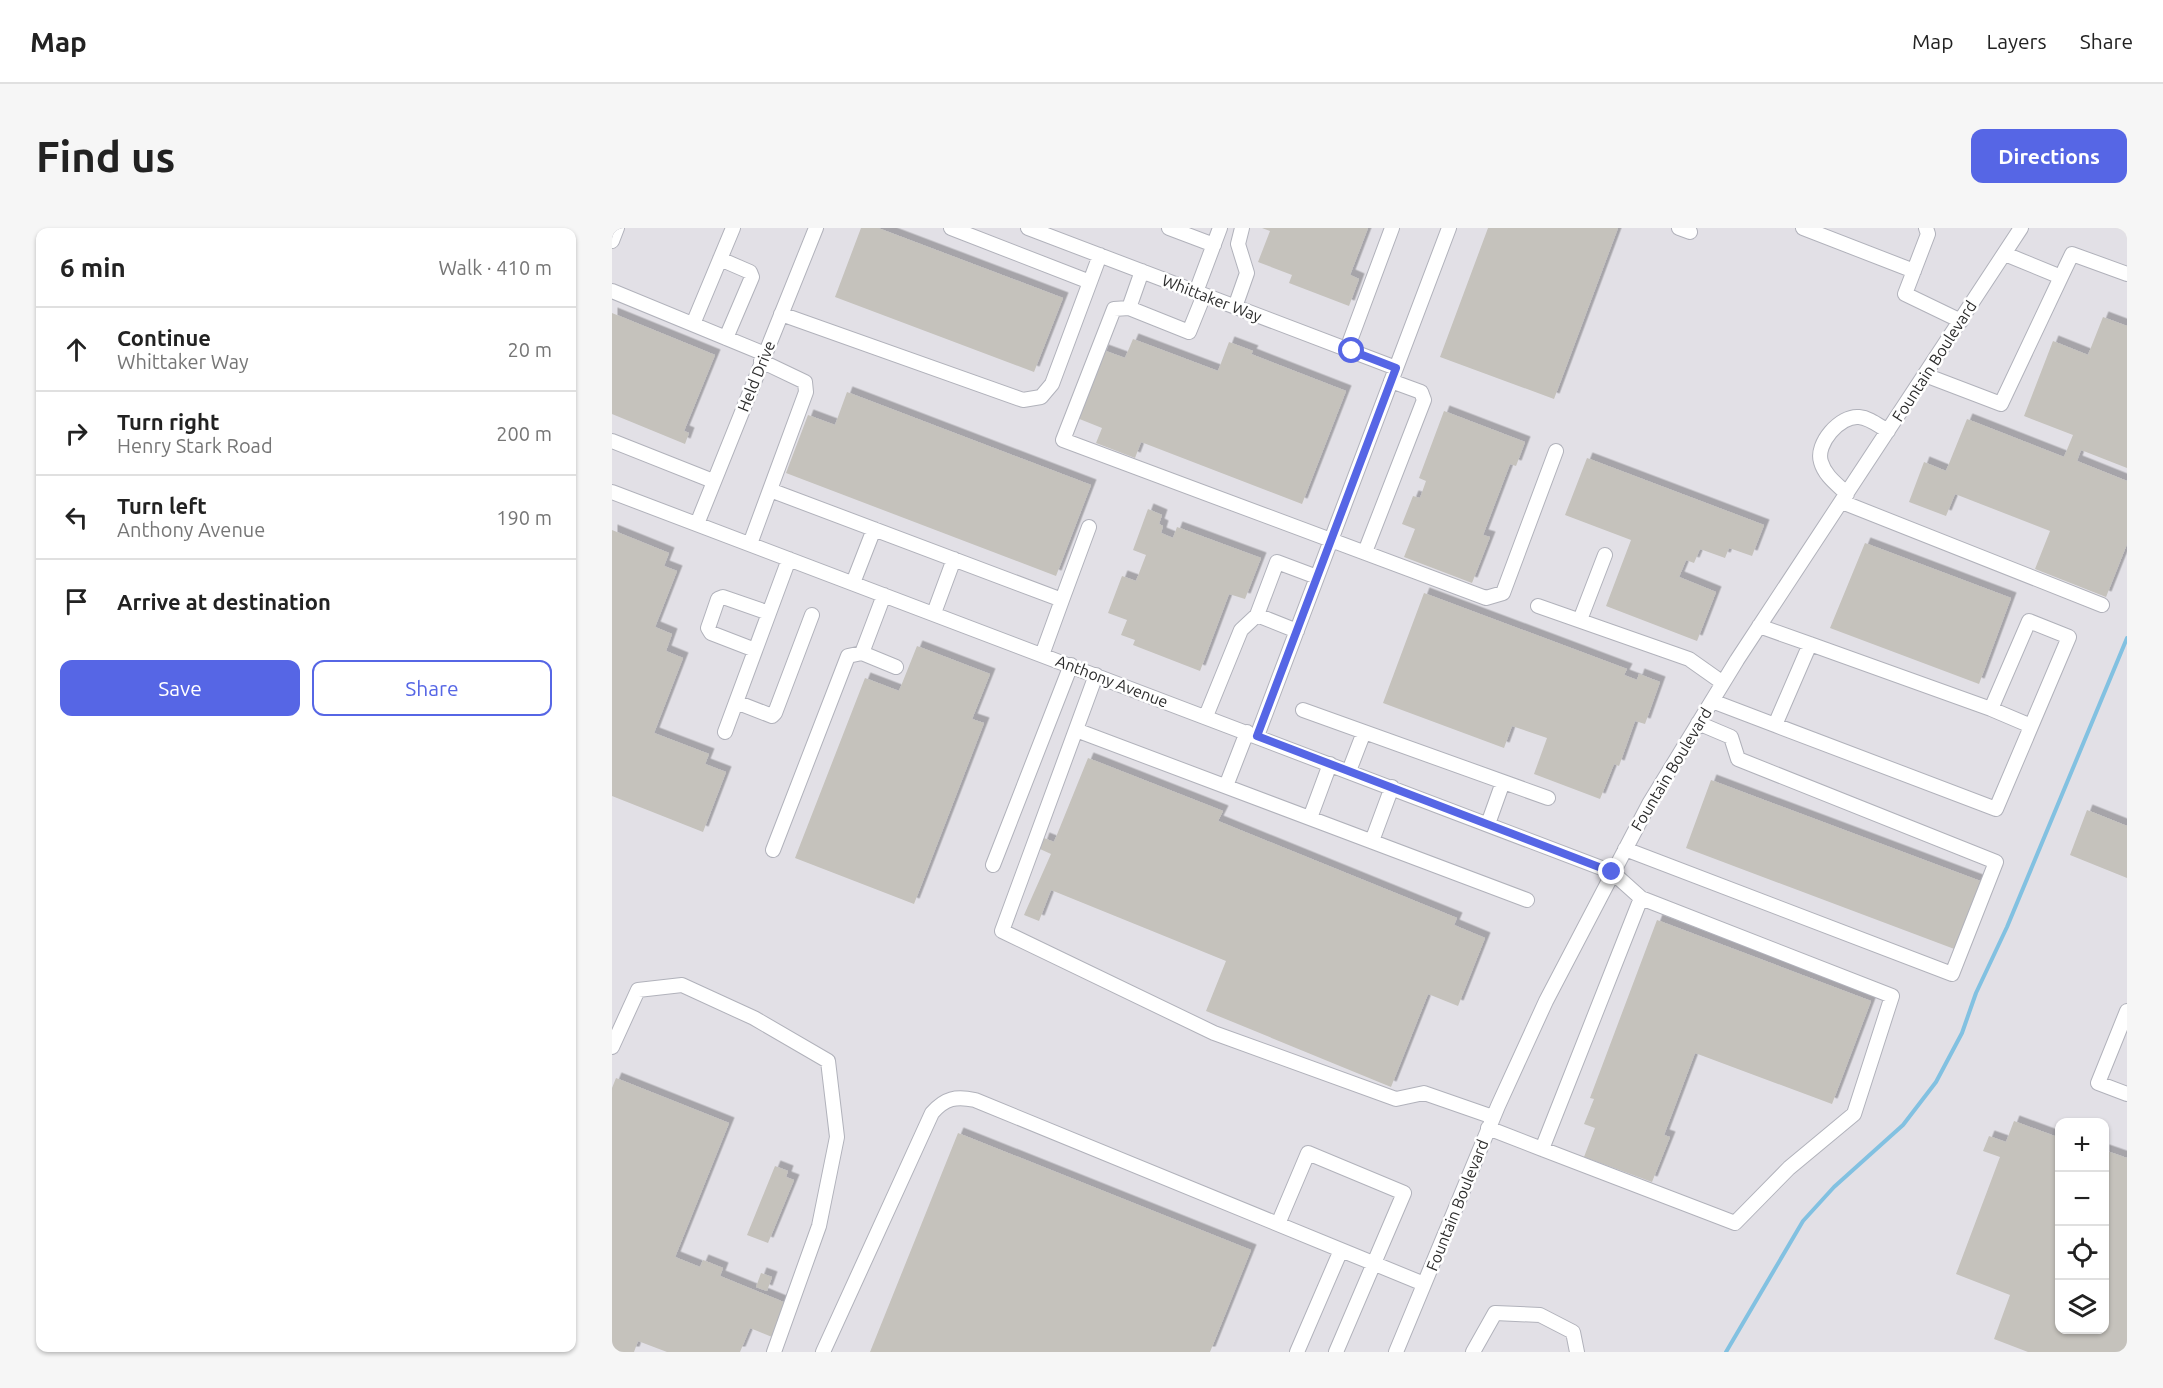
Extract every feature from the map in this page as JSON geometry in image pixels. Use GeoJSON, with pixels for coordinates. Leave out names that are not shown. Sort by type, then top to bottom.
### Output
{"type":"FeatureCollection","features":[{"type":"Feature","properties":{"kind":"street"},"geometry":{"type":"LineString","coordinates":[[612,241],[617,228]]}},
{"type":"Feature","properties":{"kind":"street"},"geometry":{"type":"LineString","coordinates":[[693,324],[733,228]]}},
{"type":"Feature","properties":{"kind":"street","name":"Held Drive"},"geometry":{"type":"LineString","coordinates":[[697,524],[816,228]]}},
{"type":"Feature","properties":{"kind":"street"},"geometry":{"type":"LineString","coordinates":[[951,228],[1090,282]]}},
{"type":"Feature","properties":{"kind":"street","name":"Whittaker Way"},"geometry":{"type":"LineString","coordinates":[[1028,228],[1347,349],[1393,374],[1420,392],[1424,400],[1365,552]]}},
{"type":"Feature","properties":{"kind":"street"},"geometry":{"type":"LineString","coordinates":[[1169,228],[1214,245]]}},
{"type":"Feature","properties":{"kind":"street"},"geometry":{"type":"LineString","coordinates":[[1220,228],[1189,332],[1129,308],[1114,309],[1063,440],[1486,598],[1503,592],[1556,451]]}},
{"type":"Feature","properties":{"kind":"street"},"geometry":{"type":"LineString","coordinates":[[1235,306],[1247,273],[1238,244],[1242,228]]}},
{"type":"Feature","properties":{"kind":"street"},"geometry":{"type":"LineString","coordinates":[[1347,349],[1392,228]]}},
{"type":"Feature","properties":{"kind":"street"},"geometry":{"type":"LineString","coordinates":[[1226,786],[1252,734],[1297,631],[1449,228]]}},
{"type":"Feature","properties":{"kind":"street"},"geometry":{"type":"LineString","coordinates":[[1803,228],[1914,271]]}},
{"type":"Feature","properties":{"kind":"street"},"geometry":{"type":"LineString","coordinates":[[1926,228],[1928,234],[1905,294],[1961,321]]}},
{"type":"Feature","properties":{"kind":"street","name":"Fountain Boulevard"},"geometry":{"type":"LineString","coordinates":[[1396,1352],[1491,1123],[1546,1001],[1612,872],[1698,723],[1759,626],[2021,228]]}},
{"type":"Feature","properties":{"kind":"street"},"geometry":{"type":"LineString","coordinates":[[2005,254],[2061,277]]}},
{"type":"Feature","properties":{"kind":"street"},"geometry":{"type":"LineString","coordinates":[[1925,375],[2001,404],[2072,254],[2127,274]]}},
{"type":"Feature","properties":{"kind":"street"},"geometry":{"type":"LineString","coordinates":[[781,314],[1023,400],[1041,397],[1052,384],[1100,255]]}},
{"type":"Feature","properties":{"kind":"street"},"geometry":{"type":"LineString","coordinates":[[720,259],[750,272],[752,277],[726,338]]}},
{"type":"Feature","properties":{"kind":"street"},"geometry":{"type":"LineString","coordinates":[[1129,308],[1142,271]]}},
{"type":"Feature","properties":{"kind":"street"},"geometry":{"type":"LineString","coordinates":[[612,291],[726,338],[805,381],[806,392],[750,544]]}},
{"type":"Feature","properties":{"kind":"street"},"geometry":{"type":"LineString","coordinates":[[1888,431],[1858,417],[1846,420],[1834,429],[1822,446],[1820,460],[1826,475],[1844,498],[2102,605]]}},
{"type":"Feature","properties":{"kind":"street"},"geometry":{"type":"LineString","coordinates":[[612,441],[713,481]]}},
{"type":"Feature","properties":{"kind":"street"},"geometry":{"type":"LineString","coordinates":[[770,490],[1062,600]]}},
{"type":"Feature","properties":{"kind":"street","name":"Anthony Avenue"},"geometry":{"type":"LineString","coordinates":[[612,492],[1612,872],[1641,897],[1892,996],[1854,1114],[1789,1168],[1735,1223],[1542,1149]]}},
{"type":"Feature","properties":{"kind":"street"},"geometry":{"type":"LineString","coordinates":[[1042,655],[1089,527]]}},
{"type":"Feature","properties":{"kind":"street"},"geometry":{"type":"LineString","coordinates":[[853,583],[873,529]]}},
{"type":"Feature","properties":{"kind":"street"},"geometry":{"type":"LineString","coordinates":[[1580,620],[1605,555]]}},
{"type":"Feature","properties":{"kind":"street"},"geometry":{"type":"LineString","coordinates":[[725,732],[789,559]]}},
{"type":"Feature","properties":{"kind":"street"},"geometry":{"type":"LineString","coordinates":[[934,614],[954,560]]}},
{"type":"Feature","properties":{"kind":"street"},"geometry":{"type":"LineString","coordinates":[[1206,716],[1241,630],[1257,615],[1277,562],[1317,577]]}},
{"type":"Feature","properties":{"kind":"street"},"geometry":{"type":"LineString","coordinates":[[862,653],[884,595]]}},
{"type":"Feature","properties":{"kind":"street"},"geometry":{"type":"LineString","coordinates":[[755,650],[711,633],[708,628],[718,599],[723,597],[769,613]]}},
{"type":"Feature","properties":{"kind":"street"},"geometry":{"type":"LineString","coordinates":[[1538,606],[1689,659],[1723,683]]}},
{"type":"Feature","properties":{"kind":"street"},"geometry":{"type":"LineString","coordinates":[[736,702],[772,716],[776,713],[812,615]]}},
{"type":"Feature","properties":{"kind":"street"},"geometry":{"type":"LineString","coordinates":[[1257,615],[1297,631]]}},
{"type":"Feature","properties":{"kind":"street"},"geometry":{"type":"LineString","coordinates":[[1712,701],[1996,809],[2069,636],[2029,621],[1990,709]]}},
{"type":"Feature","properties":{"kind":"street"},"geometry":{"type":"LineString","coordinates":[[1759,626],[1990,709],[2031,726]]}},
{"type":"Feature","properties":{"kind":"street"},"geometry":{"type":"LineString","coordinates":[[1775,725],[1810,644]]}},
{"type":"Feature","properties":{"kind":"street"},"geometry":{"type":"LineString","coordinates":[[773,850],[848,656],[862,653],[896,667]]}},
{"type":"Feature","properties":{"kind":"street"},"geometry":{"type":"LineString","coordinates":[[993,865],[1071,665]]}},
{"type":"Feature","properties":{"kind":"street"},"geometry":{"type":"LineString","coordinates":[[1096,675],[1002,931],[1214,1033],[1396,1099],[1424,1093],[1542,1149],[1641,897]]}},
{"type":"Feature","properties":{"kind":"street"},"geometry":{"type":"LineString","coordinates":[[1303,710],[1548,798]]}},
{"type":"Feature","properties":{"kind":"street"},"geometry":{"type":"LineString","coordinates":[[1625,849],[1952,975],[1996,862],[1738,759],[1731,737],[1698,723]]}},
{"type":"Feature","properties":{"kind":"street"},"geometry":{"type":"LineString","coordinates":[[1076,730],[1527,900]]}},
{"type":"Feature","properties":{"kind":"street"},"geometry":{"type":"LineString","coordinates":[[1349,771],[1364,732]]}},
{"type":"Feature","properties":{"kind":"street"},"geometry":{"type":"LineString","coordinates":[[1310,818],[1330,764]]}},
{"type":"Feature","properties":{"kind":"street"},"geometry":{"type":"LineString","coordinates":[[1488,824],[1503,782]]}},
{"type":"Feature","properties":{"kind":"street"},"geometry":{"type":"LineString","coordinates":[[1372,842],[1392,787]]}},
{"type":"Feature","properties":{"kind":"street"},"geometry":{"type":"LineString","coordinates":[[612,1047],[638,990],[682,985],[754,1017],[828,1061],[837,1137],[819,1226],[774,1352]]}},
{"type":"Feature","properties":{"kind":"street"},"geometry":{"type":"LineString","coordinates":[[2127,1011],[2098,1083],[2127,1094]]}},
{"type":"Feature","properties":{"kind":"street"},"geometry":{"type":"LineString","coordinates":[[823,1352],[932,1113],[940,1104],[951,1098],[975,1100],[1424,1284]]}},
{"type":"Feature","properties":{"kind":"street"},"geometry":{"type":"LineString","coordinates":[[1278,1224],[1308,1153],[1404,1193],[1336,1352]]}},
{"type":"Feature","properties":{"kind":"street"},"geometry":{"type":"LineString","coordinates":[[1297,1352],[1341,1250]]}},
{"type":"Feature","properties":{"kind":"street"},"geometry":{"type":"LineString","coordinates":[[1473,1352],[1495,1313],[1540,1315],[1573,1332],[1577,1352]]}},
{"type":"Feature","properties":{"kind":"shaded area"},"geometry":{"type":"Polygon","coordinates":[[[612,228],[2127,228],[2127,1352],[612,1352],[612,228]]]}},
{"type":"Feature","properties":{"kind":"building"},"geometry":{"type":"Polygon","coordinates":[[[861,228],[878,228],[1063,298],[1034,372],[835,297],[861,228]]]}},
{"type":"Feature","properties":{"kind":"building"},"geometry":{"type":"Polygon","coordinates":[[[1262,228],[1368,228],[1350,275],[1359,279],[1349,306],[1289,283],[1292,275],[1258,262],[1270,231],[1262,228]]]}},
{"type":"Feature","properties":{"kind":"building"},"geometry":{"type":"Polygon","coordinates":[[[1488,228],[1618,228],[1554,399],[1440,357],[1488,228]]]}},
{"type":"Feature","properties":{"kind":"building"},"geometry":{"type":"Polygon","coordinates":[[[612,313],[715,355],[684,431],[689,433],[685,444],[612,414],[612,313]]]}},
{"type":"Feature","properties":{"kind":"building"},"geometry":{"type":"Polygon","coordinates":[[[2103,317],[2127,326],[2127,468],[2081,450],[2077,461],[2127,481],[2127,544],[2106,597],[2035,569],[2050,531],[1955,494],[1946,516],[1909,502],[1924,462],[1946,471],[1967,419],[2064,457],[2073,435],[2024,416],[2053,341],[2088,355],[2103,317]]]}},
{"type":"Feature","properties":{"kind":"building"},"geometry":{"type":"Polygon","coordinates":[[[1133,339],[1218,371],[1229,342],[1253,351],[1251,354],[1346,391],[1302,504],[1141,442],[1135,458],[1096,443],[1102,428],[1077,418],[1103,350],[1125,358],[1133,339]]]}},
{"type":"Feature","properties":{"kind":"building"},"geometry":{"type":"Polygon","coordinates":[[[847,392],[1091,485],[1056,576],[786,473],[808,415],[835,425],[847,392]]]}},
{"type":"Feature","properties":{"kind":"building"},"geometry":{"type":"Polygon","coordinates":[[[1444,411],[1525,442],[1516,466],[1510,464],[1483,535],[1490,537],[1472,583],[1404,557],[1415,529],[1402,524],[1413,496],[1420,498],[1426,481],[1419,478],[1444,411]]]}},
{"type":"Feature","properties":{"kind":"building"},"geometry":{"type":"Polygon","coordinates":[[[1587,458],[1764,525],[1752,556],[1729,548],[1725,558],[1700,549],[1694,563],[1686,560],[1679,577],[1716,592],[1697,641],[1606,606],[1631,540],[1565,515],[1587,458]]]}},
{"type":"Feature","properties":{"kind":"building"},"geometry":{"type":"Polygon","coordinates":[[[1148,509],[1162,515],[1159,524],[1163,526],[1161,533],[1173,538],[1177,527],[1261,558],[1245,599],[1229,594],[1200,671],[1133,645],[1135,640],[1121,635],[1127,620],[1108,613],[1122,576],[1136,581],[1146,555],[1133,550],[1148,509]]]}},
{"type":"Feature","properties":{"kind":"building"},"geometry":{"type":"Polygon","coordinates":[[[612,530],[669,553],[664,566],[677,571],[655,627],[672,634],[666,651],[683,658],[654,733],[709,754],[705,764],[726,772],[703,832],[612,796],[612,530]]]}},
{"type":"Feature","properties":{"kind":"building"},"geometry":{"type":"Polygon","coordinates":[[[1865,543],[2011,598],[1979,684],[1830,628],[1865,543]]]}},
{"type":"Feature","properties":{"kind":"building"},"geometry":{"type":"Polygon","coordinates":[[[1424,593],[1627,669],[1624,675],[1637,680],[1639,674],[1660,682],[1645,724],[1635,721],[1619,766],[1614,764],[1600,799],[1534,774],[1547,738],[1512,726],[1504,748],[1383,703],[1424,593]]]}},
{"type":"Feature","properties":{"kind":"building"},"geometry":{"type":"Polygon","coordinates":[[[917,646],[990,674],[972,719],[984,723],[914,904],[795,858],[865,678],[899,691],[917,646]]]}},
{"type":"Feature","properties":{"kind":"building"},"geometry":{"type":"Polygon","coordinates":[[[1088,758],[1223,811],[1218,821],[1457,918],[1454,925],[1485,938],[1458,1006],[1428,994],[1391,1087],[1206,1011],[1226,961],[1051,890],[1039,921],[1024,915],[1051,854],[1040,849],[1044,838],[1054,842],[1088,758]]]}},
{"type":"Feature","properties":{"kind":"building"},"geometry":{"type":"Polygon","coordinates":[[[1711,780],[1983,882],[1957,950],[1686,848],[1711,780]]]}},
{"type":"Feature","properties":{"kind":"building"},"geometry":{"type":"Polygon","coordinates":[[[2087,810],[2127,826],[2127,878],[2070,855],[2087,810]]]}},
{"type":"Feature","properties":{"kind":"building"},"geometry":{"type":"Polygon","coordinates":[[[1657,920],[1871,1001],[1832,1104],[1695,1053],[1664,1135],[1670,1137],[1652,1182],[1584,1157],[1595,1128],[1584,1124],[1594,1099],[1590,1098],[1657,920]]]}},
{"type":"Feature","properties":{"kind":"building"},"geometry":{"type":"Polygon","coordinates":[[[616,1078],[729,1123],[675,1257],[700,1267],[703,1260],[723,1268],[720,1276],[786,1303],[772,1337],[750,1328],[740,1352],[667,1352],[638,1341],[634,1352],[612,1352],[612,1088],[616,1078]]]}},
{"type":"Feature","properties":{"kind":"building"},"geometry":{"type":"Polygon","coordinates":[[[2014,1121],[2055,1136],[2055,1334],[2109,1334],[2109,1152],[2127,1158],[2127,1352],[2028,1352],[1994,1339],[2010,1295],[1956,1274],[2000,1157],[1983,1151],[1989,1136],[2006,1142],[2014,1121]]]}},
{"type":"Feature","properties":{"kind":"building"},"geometry":{"type":"Polygon","coordinates":[[[958,1133],[1251,1250],[1210,1352],[870,1352],[958,1133]]]}},
{"type":"Feature","properties":{"kind":"building"},"geometry":{"type":"Polygon","coordinates":[[[775,1166],[788,1171],[786,1177],[794,1180],[768,1243],[747,1235],[775,1166]]]}},
{"type":"Feature","properties":{"kind":"building"},"geometry":{"type":"Polygon","coordinates":[[[761,1273],[772,1277],[767,1291],[756,1287],[761,1273]]]}},
{"type":"Feature","properties":{"kind":"waterway"},"geometry":{"type":"LineString","coordinates":[[1726,1352],[1803,1221],[1834,1187],[1903,1125],[1936,1082],[1962,1033],[1976,993],[2007,927],[2127,638]]}},
{"type":"Feature","properties":{"kind":"route"},"geometry":{"type":"LineString","coordinates":[[1352,351],[1396,368],[1257,736],[1612,872]]}}]}
